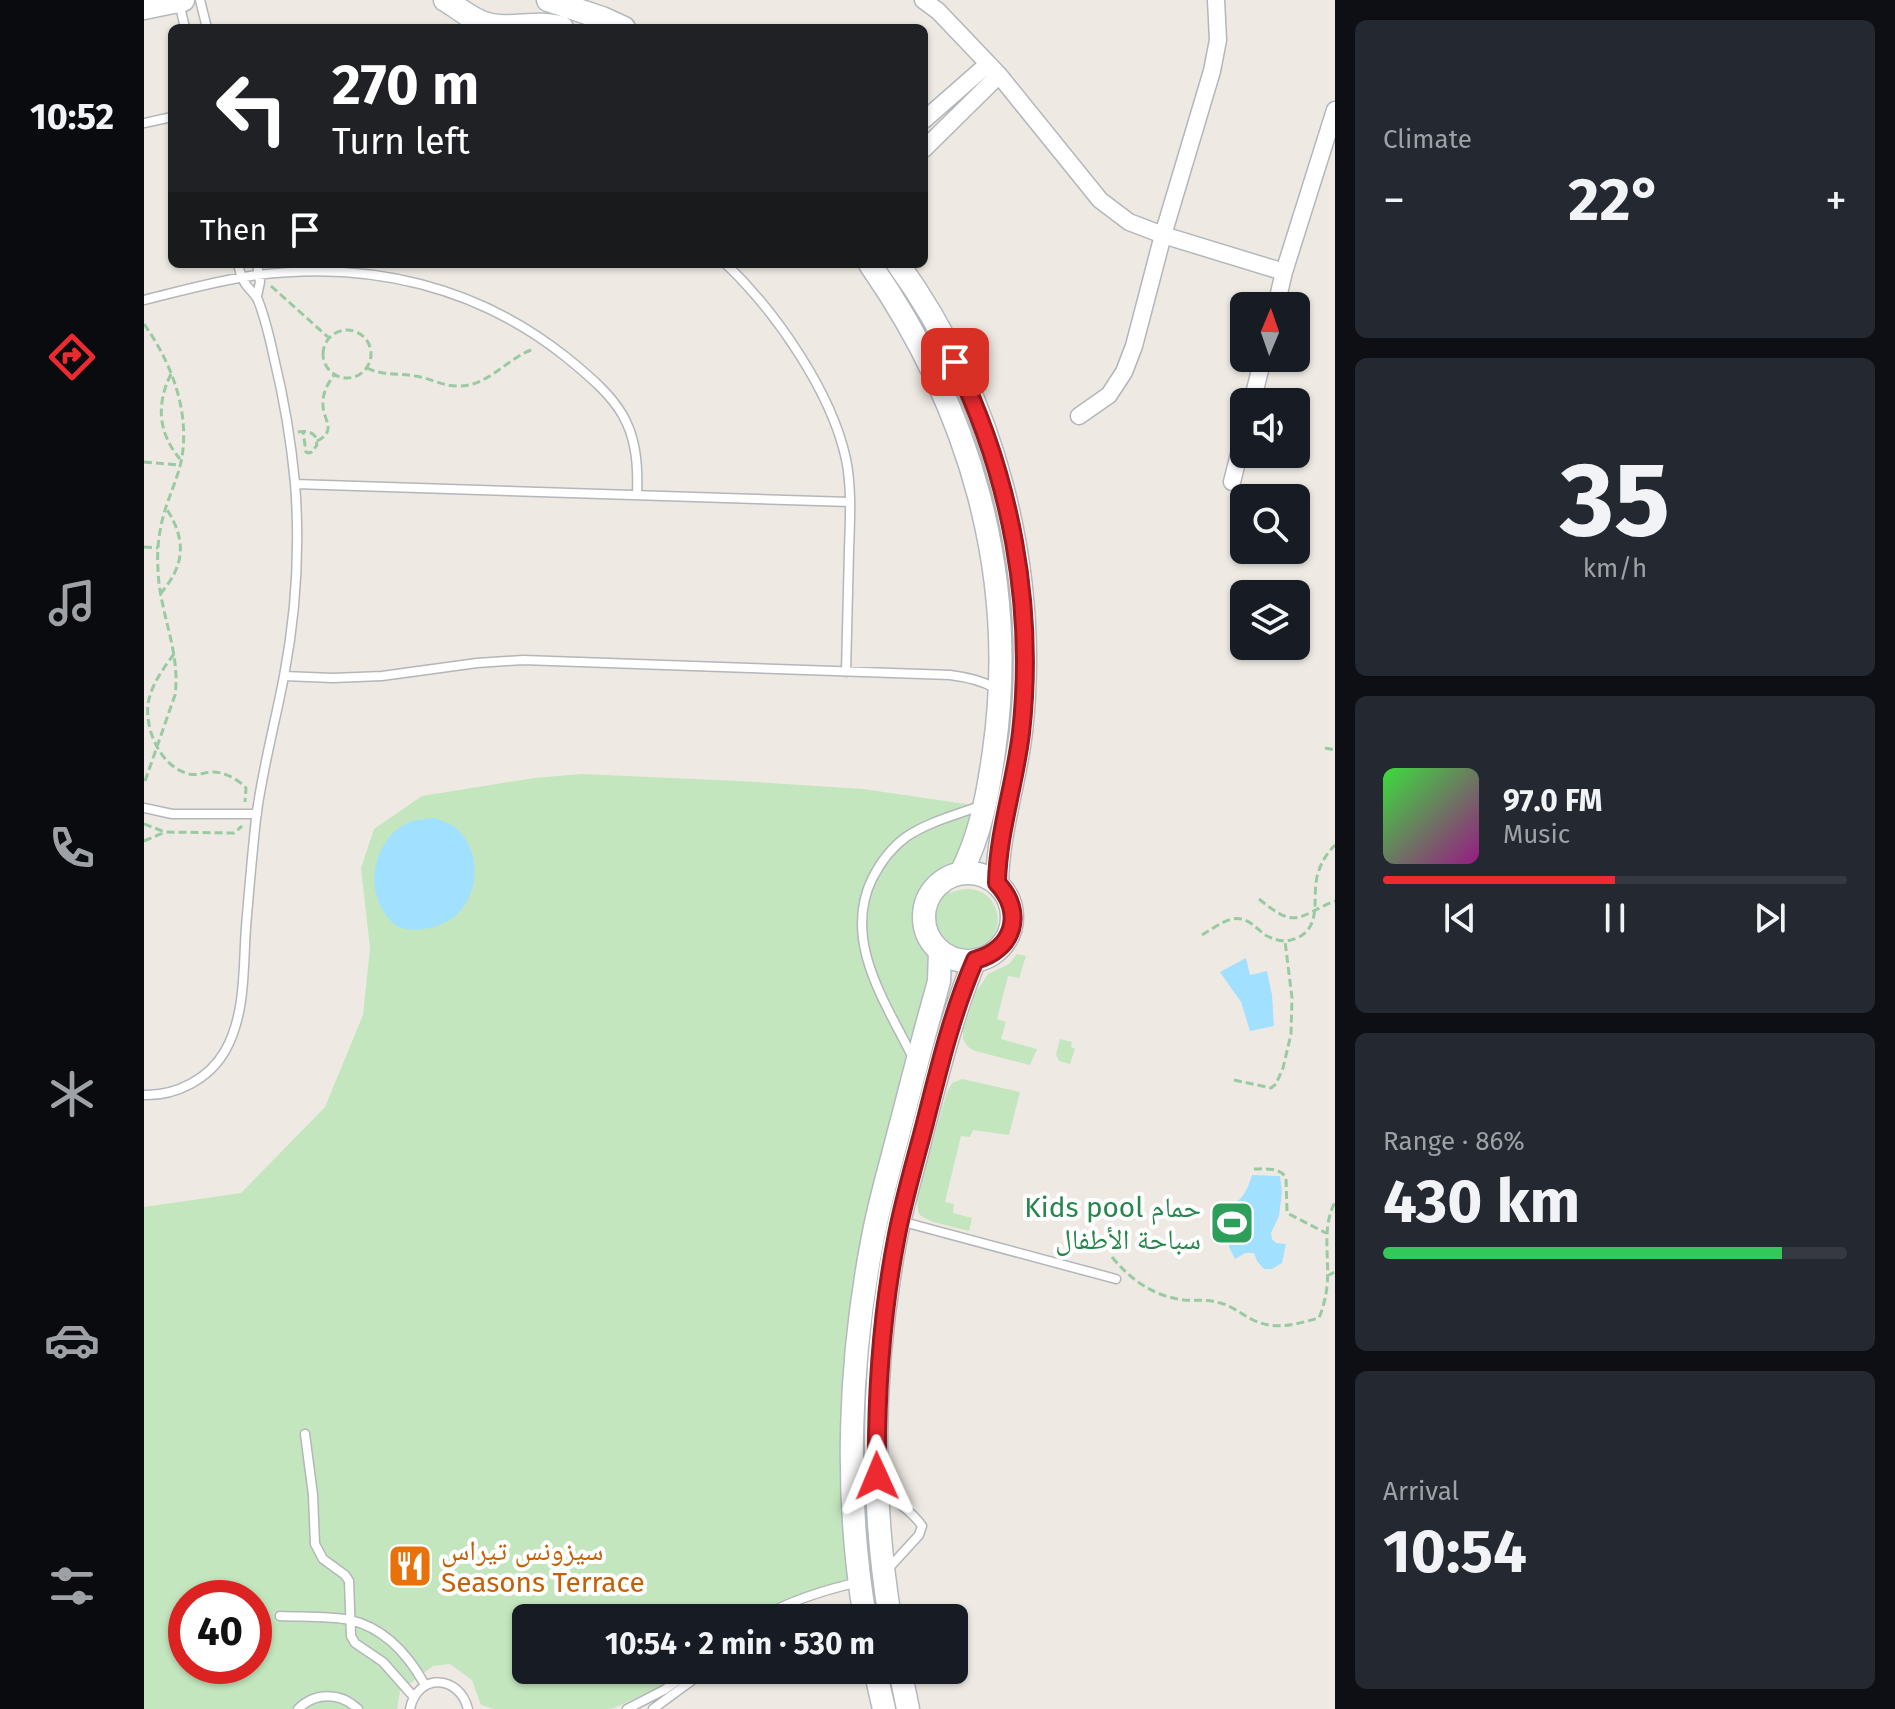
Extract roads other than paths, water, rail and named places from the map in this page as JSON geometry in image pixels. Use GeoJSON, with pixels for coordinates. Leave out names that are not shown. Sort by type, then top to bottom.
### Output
{"type":"FeatureCollection","features":[{"type":"Feature","properties":{"kind":"street"},"geometry":{"type":"LineString","coordinates":[[144,8],[180,0]]}},
{"type":"Feature","properties":{"kind":"street"},"geometry":{"type":"LineString","coordinates":[[445,0],[467,16],[486,24]]}},
{"type":"Feature","properties":{"kind":"street"},"geometry":{"type":"LineString","coordinates":[[552,24],[547,0],[615,24]]}},
{"type":"Feature","properties":{"kind":"street"},"geometry":{"type":"LineString","coordinates":[[923,0],[938,11],[994,70],[1100,200],[1129,222],[1284,272]]}},
{"type":"Feature","properties":{"kind":"street"},"geometry":{"type":"LineString","coordinates":[[1079,416],[1109,395],[1124,372],[1134,346],[1212,71],[1218,40],[1216,0]]}},
{"type":"Feature","properties":{"kind":"street"},"geometry":{"type":"LineString","coordinates":[[928,117],[994,70]]}},
{"type":"Feature","properties":{"kind":"street"},"geometry":{"type":"LineString","coordinates":[[928,144],[994,70]]}},
{"type":"Feature","properties":{"kind":"street"},"geometry":{"type":"LineString","coordinates":[[1279,292],[1335,110]]}},
{"type":"Feature","properties":{"kind":"street"},"geometry":{"type":"LineString","coordinates":[[873,268],[921,346],[946,398],[981,499],[997,582],[1001,691],[985,805],[975,843],[961,873]]}},
{"type":"Feature","properties":{"kind":"street"},"geometry":{"type":"LineString","coordinates":[[901,268],[943,335],[968,389],[997,469],[1015,542],[1023,618],[1024,693],[1015,771],[999,848],[997,883]]}},
{"type":"Feature","properties":{"kind":"street"},"geometry":{"type":"LineString","coordinates":[[1232,482],[1236,468]]}},
{"type":"Feature","properties":{"kind":"street"},"geometry":{"type":"LineString","coordinates":[[973,872],[997,883],[1005,891],[1013,912],[1009,934],[996,952],[963,961],[940,951],[932,943],[924,923],[924,911],[927,900],[940,882],[950,876],[973,872]]}},
{"type":"Feature","properties":{"kind":"street"},"geometry":{"type":"LineString","coordinates":[[863,1604],[853,1503],[854,1389],[859,1326],[875,1226],[939,981],[940,951]]}},
{"type":"Feature","properties":{"kind":"street"},"geometry":{"type":"LineString","coordinates":[[888,1604],[877,1476],[877,1424],[880,1358],[889,1280],[900,1221],[948,1035],[975,960]]}},
{"type":"Feature","properties":{"kind":"street"},"geometry":{"type":"LineString","coordinates":[[878,1684],[884,1709]]}},
{"type":"Feature","properties":{"kind":"street"},"geometry":{"type":"LineString","coordinates":[[903,1684],[908,1709]]}},
{"type":"Feature","properties":{"kind":"lane"},"geometry":{"type":"LineString","coordinates":[[180,0],[184,24]]}},
{"type":"Feature","properties":{"kind":"lane"},"geometry":{"type":"LineString","coordinates":[[200,0],[206,24]]}},
{"type":"Feature","properties":{"kind":"lane"},"geometry":{"type":"LineString","coordinates":[[144,123],[168,118]]}},
{"type":"Feature","properties":{"kind":"lane"},"geometry":{"type":"LineString","coordinates":[[239,268],[241,278],[257,296]]}},
{"type":"Feature","properties":{"kind":"lane"},"geometry":{"type":"LineString","coordinates":[[144,1095],[156,1096],[183,1088],[207,1073],[225,1051],[243,989],[257,814],[291,628],[297,532],[289,433],[281,387],[257,296],[258,268]]}},
{"type":"Feature","properties":{"kind":"lane"},"geometry":{"type":"LineString","coordinates":[[730,268],[764,306],[815,380],[834,418],[846,460],[850,502],[846,672]]}},
{"type":"Feature","properties":{"kind":"lane"},"geometry":{"type":"LineString","coordinates":[[144,300],[241,278],[304,272],[391,277],[475,301],[515,321],[552,346],[606,393],[623,414],[634,440],[638,467],[637,495]]}},
{"type":"Feature","properties":{"kind":"lane"},"geometry":{"type":"LineString","coordinates":[[295,484],[850,502]]}},
{"type":"Feature","properties":{"kind":"lane"},"geometry":{"type":"LineString","coordinates":[[284,676],[382,676],[523,660],[966,677],[985,682],[1001,691]]}},
{"type":"Feature","properties":{"kind":"lane"},"geometry":{"type":"LineString","coordinates":[[916,1065],[865,956],[861,934],[867,889],[876,869],[890,851],[907,837],[927,826],[985,805]]}},
{"type":"Feature","properties":{"kind":"lane"},"geometry":{"type":"LineString","coordinates":[[144,808],[172,814],[257,814]]}},
{"type":"Feature","properties":{"kind":"lane"},"geometry":{"type":"LineString","coordinates":[[900,1221],[1116,1279]]}},
{"type":"Feature","properties":{"kind":"lane"},"geometry":{"type":"LineString","coordinates":[[305,1434],[313,1495],[315,1544],[323,1559],[349,1581],[351,1636],[355,1643],[383,1662],[413,1696]]}},
{"type":"Feature","properties":{"kind":"lane"},"geometry":{"type":"LineString","coordinates":[[877,1476],[886,1492],[922,1526],[919,1535],[884,1573]]}},
{"type":"Feature","properties":{"kind":"lane"},"geometry":{"type":"LineString","coordinates":[[788,1604],[826,1589],[860,1582]]}},
{"type":"Feature","properties":{"kind":"lane"},"geometry":{"type":"LineString","coordinates":[[280,1616],[350,1620],[369,1627],[402,1651],[425,1685]]}},
{"type":"Feature","properties":{"kind":"lane"},"geometry":{"type":"LineString","coordinates":[[410,1709],[413,1696],[425,1685],[438,1682],[452,1685],[462,1693],[470,1708]]}},
{"type":"Feature","properties":{"kind":"lane"},"geometry":{"type":"LineString","coordinates":[[627,1709],[678,1684]]}},
{"type":"Feature","properties":{"kind":"lane"},"geometry":{"type":"LineString","coordinates":[[653,1709],[682,1684]]}},
{"type":"Feature","properties":{"kind":"lane"},"geometry":{"type":"LineString","coordinates":[[298,1709],[306,1701],[337,1696],[350,1701],[358,1709]]}},
{"type":"Feature","properties":{"kind":"water"},"geometry":{"type":"Polygon","coordinates":[[[435,818],[455,827],[465,838],[474,861],[473,886],[463,908],[454,917],[433,927],[409,930],[395,925],[383,910],[375,889],[376,866],[385,844],[400,827],[413,821],[435,818]]]}},
{"type":"Feature","properties":{"kind":"water"},"geometry":{"type":"Polygon","coordinates":[[[1246,958],[1250,975],[1267,971],[1274,1026],[1250,1031],[1241,1002],[1220,972],[1246,958]]]}},
{"type":"Feature","properties":{"kind":"water","name":"Kids pool حمام سباحة الأطفال"},"geometry":{"type":"Polygon","coordinates":[[[1252,1175],[1280,1176],[1279,1216],[1271,1233],[1276,1243],[1286,1244],[1282,1263],[1272,1269],[1264,1269],[1254,1253],[1245,1253],[1235,1259],[1229,1240],[1220,1230],[1214,1214],[1213,1209],[1239,1200],[1252,1175]]]}},
{"type":"Feature","properties":{"kind":"place","name":"Kids pool حمام سباحة الأطفال"},"geometry":{"type":"Point","coordinates":[1232,1223]}},
{"type":"Feature","properties":{"kind":"place","name":"سيزونس تيراس Seasons Terrace"},"geometry":{"type":"Point","coordinates":[410,1566]}}]}
